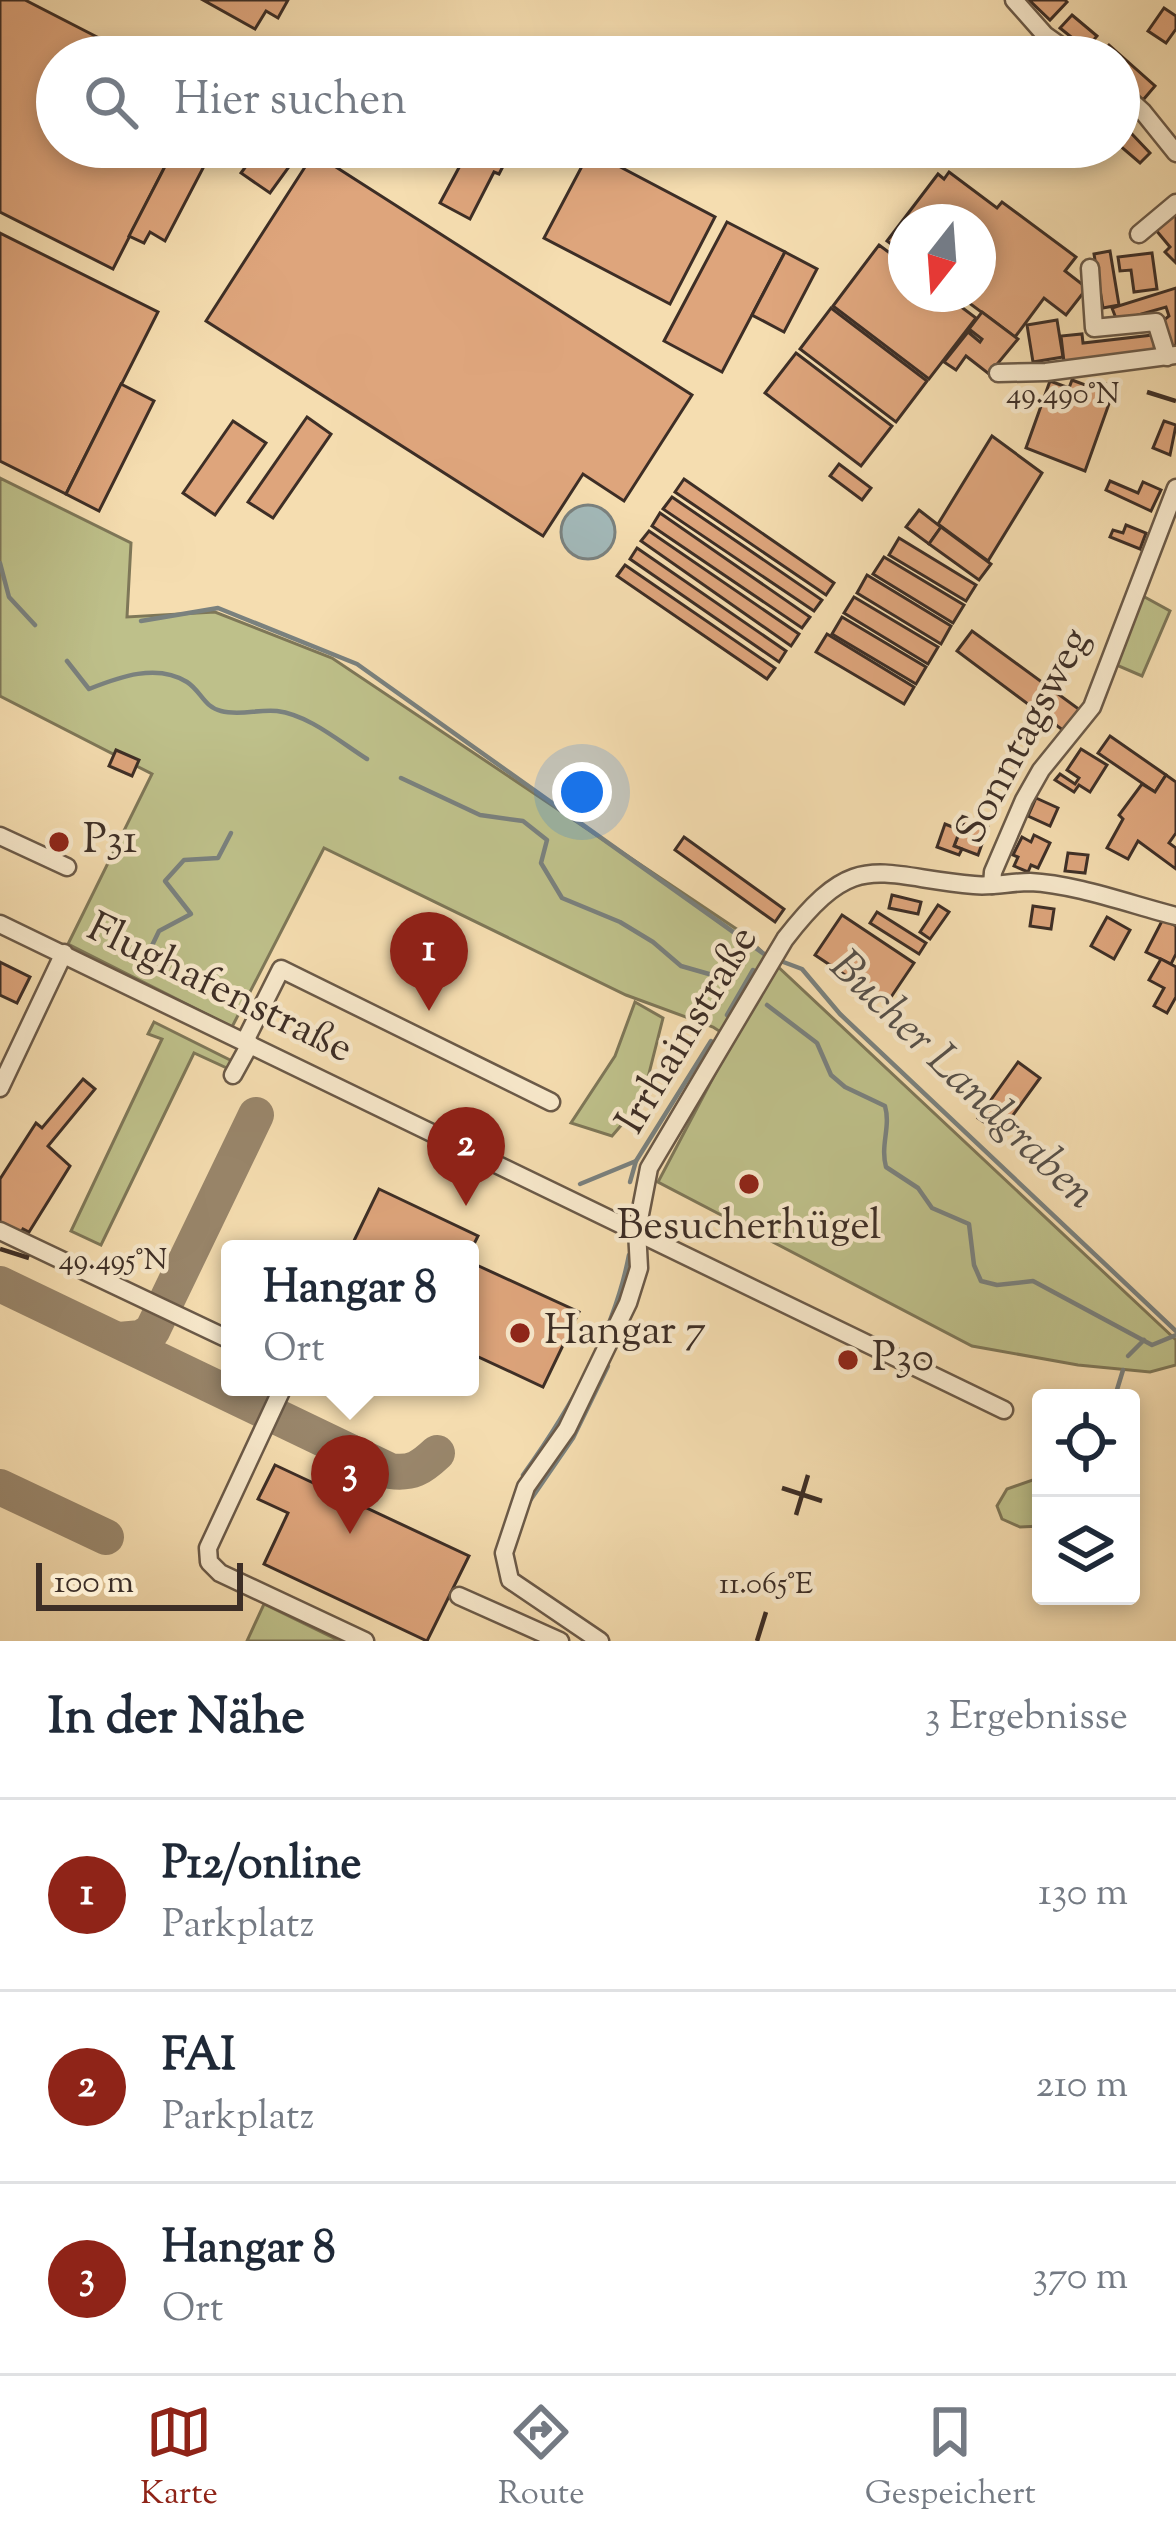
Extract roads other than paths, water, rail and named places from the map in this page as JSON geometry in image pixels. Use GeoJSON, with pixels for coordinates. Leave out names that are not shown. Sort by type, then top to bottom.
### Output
{"type":"FeatureCollection","features":[{"type":"Feature","properties":{"kind":"street"},"geometry":{"type":"LineString","coordinates":[[1014,0],[1046,36]]}},
{"type":"Feature","properties":{"kind":"street"},"geometry":{"type":"LineString","coordinates":[[1140,109],[1176,153]]}},
{"type":"Feature","properties":{"kind":"street"},"geometry":{"type":"LineString","coordinates":[[1139,234],[1176,203]]}},
{"type":"Feature","properties":{"kind":"street"},"geometry":{"type":"LineString","coordinates":[[998,374],[1172,356],[1156,322],[1094,328],[1090,268]]}},
{"type":"Feature","properties":{"kind":"street","name":"Sonntagsweg"},"geometry":{"type":"LineString","coordinates":[[992,885],[1024,800],[1041,770],[1092,707],[1176,488]]}},
{"type":"Feature","properties":{"kind":"street"},"geometry":{"type":"LineString","coordinates":[[0,836],[67,867]]}},
{"type":"Feature","properties":{"kind":"street","name":"Irrhainstraße"},"geometry":{"type":"LineString","coordinates":[[600,1641],[510,1580],[504,1553],[508,1533],[526,1487],[567,1429],[628,1303],[639,1268],[637,1230],[649,1168],[775,956],[812,905],[835,886],[880,871],[992,885],[1033,882],[1176,916]]}},
{"type":"Feature","properties":{"kind":"street","name":"Flughafenstraße"},"geometry":{"type":"LineString","coordinates":[[0,924],[1004,1409]]}},
{"type":"Feature","properties":{"kind":"street"},"geometry":{"type":"LineString","coordinates":[[0,1088],[64,953]]}},
{"type":"Feature","properties":{"kind":"street"},"geometry":{"type":"LineString","coordinates":[[233,1076],[281,969],[551,1102]]}},
{"type":"Feature","properties":{"kind":"street"},"geometry":{"type":"LineString","coordinates":[[0,1231],[221,1336]]}},
{"type":"Feature","properties":{"kind":"street"},"geometry":{"type":"LineString","coordinates":[[279,1396],[208,1548],[209,1562],[220,1573],[365,1641]]}},
{"type":"Feature","properties":{"kind":"street"},"geometry":{"type":"LineString","coordinates":[[459,1596],[560,1641]]}},
{"type":"Feature","properties":{"kind":"waterway"},"geometry":{"type":"LineString","coordinates":[[0,563],[9,597],[35,625]]}},
{"type":"Feature","properties":{"kind":"waterway"},"geometry":{"type":"LineString","coordinates":[[141,621],[218,608],[357,664],[767,956]]}},
{"type":"Feature","properties":{"kind":"waterway"},"geometry":{"type":"LineString","coordinates":[[67,661],[89,689],[138,674],[175,676],[215,709],[289,714],[324,730],[367,759]]}},
{"type":"Feature","properties":{"kind":"waterway"},"geometry":{"type":"LineString","coordinates":[[401,778],[480,815],[523,821],[547,840],[541,863],[562,898],[620,922],[681,966],[723,978]]}},
{"type":"Feature","properties":{"kind":"waterway"},"geometry":{"type":"LineString","coordinates":[[147,956],[159,931],[191,914],[165,881],[184,860],[218,858],[231,833]]}},
{"type":"Feature","properties":{"kind":"waterway","name":"Bucher Landgraben"},"geometry":{"type":"LineString","coordinates":[[778,960],[802,969],[840,1014],[1176,1331]]}},
{"type":"Feature","properties":{"kind":"waterway"},"geometry":{"type":"LineString","coordinates":[[727,1015],[753,970]]}},
{"type":"Feature","properties":{"kind":"waterway"},"geometry":{"type":"LineString","coordinates":[[767,1005],[817,1043],[831,1075],[845,1087],[885,1106],[886,1167],[918,1188],[932,1208],[969,1224],[981,1281],[997,1285],[1033,1281],[1152,1345],[1176,1335]]}},
{"type":"Feature","properties":{"kind":"waterway"},"geometry":{"type":"LineString","coordinates":[[580,1184],[636,1161],[711,1041]]}},
{"type":"Feature","properties":{"kind":"waterway"},"geometry":{"type":"LineString","coordinates":[[630,1182],[636,1161]]}},
{"type":"Feature","properties":{"kind":"waterway"},"geometry":{"type":"LineString","coordinates":[[523,1475],[588,1371],[613,1314],[629,1255]]}},
{"type":"Feature","properties":{"kind":"waterway"},"geometry":{"type":"LineString","coordinates":[[1128,1356],[1144,1340]]}},
{"type":"Feature","properties":{"kind":"waterway"},"geometry":{"type":"LineString","coordinates":[[529,1502],[573,1438],[608,1366]]}},
{"type":"Feature","properties":{"kind":"waterway"},"geometry":{"type":"LineString","coordinates":[[1117,1389],[1123,1370]]}},
{"type":"Feature","properties":{"kind":"place","name":"P31"},"geometry":{"type":"Point","coordinates":[59,842]}},
{"type":"Feature","properties":{"kind":"place","name":"P12/online"},"geometry":{"type":"Point","coordinates":[429,1011]}},
{"type":"Feature","properties":{"kind":"place","name":"Besucherhügel"},"geometry":{"type":"Point","coordinates":[749,1184]}},
{"type":"Feature","properties":{"kind":"place","name":"FAI"},"geometry":{"type":"Point","coordinates":[466,1206]}},
{"type":"Feature","properties":{"kind":"place","name":"Hangar 7"},"geometry":{"type":"Point","coordinates":[520,1333]}},
{"type":"Feature","properties":{"kind":"place","name":"P30"},"geometry":{"type":"Point","coordinates":[848,1360]}},
{"type":"Feature","properties":{"kind":"place","name":"Hangar 8"},"geometry":{"type":"Point","coordinates":[350,1534]}}]}
